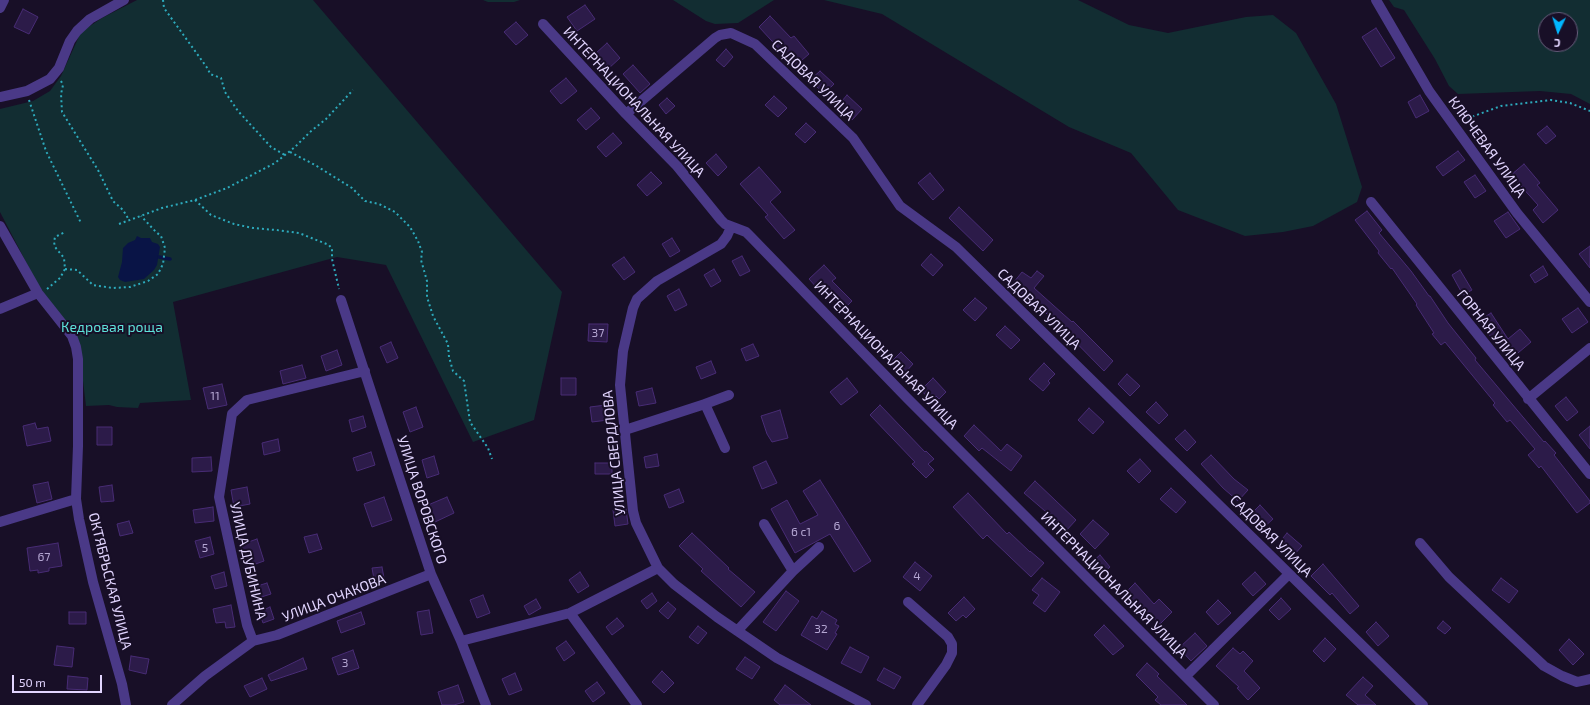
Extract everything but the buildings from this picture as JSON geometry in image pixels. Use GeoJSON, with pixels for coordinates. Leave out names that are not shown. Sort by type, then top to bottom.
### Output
{"type":"FeatureCollection","features":[{"type":"Feature","properties":{"kind":"street"},"geometry":{"type":"LineString","coordinates":[[0,8],[4,0]]}},
{"type":"Feature","properties":{"kind":"street"},"geometry":{"type":"LineString","coordinates":[[0,97],[27,91],[50,79],[59,68],[70,41],[77,31],[90,19],[124,0]]}},
{"type":"Feature","properties":{"kind":"street","name":"КЛЮЧЕВАЯ УЛИЦА"},"geometry":{"type":"LineString","coordinates":[[1376,0],[1429,91],[1517,213],[1590,302]]}},
{"type":"Feature","properties":{"kind":"street","name":"ИНТЕРНАЦИОНАЛЬНАЯ УЛИЦА"},"geometry":{"type":"LineString","coordinates":[[542,24],[677,166],[721,220],[751,237],[908,399],[1214,705]]}},
{"type":"Feature","properties":{"kind":"street","name":"САДОВАЯ УЛИЦА"},"geometry":{"type":"LineString","coordinates":[[626,114],[720,35],[731,33],[755,44],[853,138],[900,206],[956,247],[1423,705]]}},
{"type":"Feature","properties":{"kind":"street","name":"ГОРНАЯ УЛИЦА"},"geometry":{"type":"LineString","coordinates":[[1371,202],[1528,399],[1590,474]]}},
{"type":"Feature","properties":{"kind":"street","name":"ОКТЯБРЬСКАЯ УЛИЦА"},"geometry":{"type":"LineString","coordinates":[[0,226],[39,294],[72,336],[78,359],[78,446],[76,499],[93,582],[122,684],[126,705]]}},
{"type":"Feature","properties":{"kind":"street","name":"УЛИЦА СВЕРДЛОВА"},"geometry":{"type":"LineString","coordinates":[[731,227],[721,244],[657,281],[637,299],[633,308],[625,339],[620,373],[620,386],[633,511],[636,523],[658,568],[674,584],[717,617],[777,658],[866,705]]}},
{"type":"Feature","properties":{"kind":"street"},"geometry":{"type":"LineString","coordinates":[[0,309],[39,294]]}},
{"type":"Feature","properties":{"kind":"street","name":"УЛИЦА ВОРОВСКОГО"},"geometry":{"type":"LineString","coordinates":[[341,300],[431,574],[461,641],[486,705]]}},
{"type":"Feature","properties":{"kind":"street"},"geometry":{"type":"LineString","coordinates":[[1528,399],[1590,348]]}},
{"type":"Feature","properties":{"kind":"street","name":"УЛИЦА ДУБИНИНА"},"geometry":{"type":"LineString","coordinates":[[253,641],[247,625],[219,497],[232,414],[247,400],[365,371]]}},
{"type":"Feature","properties":{"kind":"street"},"geometry":{"type":"LineString","coordinates":[[625,430],[728,396]]}},
{"type":"Feature","properties":{"kind":"street"},"geometry":{"type":"LineString","coordinates":[[705,404],[726,448]]}},
{"type":"Feature","properties":{"kind":"street"},"geometry":{"type":"LineString","coordinates":[[0,522],[76,499]]}},
{"type":"Feature","properties":{"kind":"street"},"geometry":{"type":"LineString","coordinates":[[764,524],[793,571]]}},
{"type":"Feature","properties":{"kind":"street"},"geometry":{"type":"LineString","coordinates":[[1420,543],[1449,577],[1544,666],[1577,682],[1590,679]]}},
{"type":"Feature","properties":{"kind":"street"},"geometry":{"type":"LineString","coordinates":[[738,630],[793,571],[819,547]]}},
{"type":"Feature","properties":{"kind":"street"},"geometry":{"type":"LineString","coordinates":[[461,641],[570,613],[658,568]]}},
{"type":"Feature","properties":{"kind":"street","name":"УЛИЦА ОЧАКОВА"},"geometry":{"type":"LineString","coordinates":[[172,705],[205,676],[253,641],[263,640],[431,574]]}},
{"type":"Feature","properties":{"kind":"street"},"geometry":{"type":"LineString","coordinates":[[1186,676],[1289,574]]}},
{"type":"Feature","properties":{"kind":"street"},"geometry":{"type":"LineString","coordinates":[[908,602],[948,637],[952,644],[952,653],[946,665],[917,705]]}},
{"type":"Feature","properties":{"kind":"street"},"geometry":{"type":"LineString","coordinates":[[570,613],[637,705]]}},
{"type":"Feature","properties":{"kind":"path"},"geometry":{"type":"LineString","coordinates":[[163,0],[164,8],[208,69],[210,74],[221,78],[225,92],[238,111],[271,147],[285,155]]}},
{"type":"Feature","properties":{"kind":"path"},"geometry":{"type":"LineString","coordinates":[[59,68],[63,85],[61,94],[62,112],[98,170],[113,201],[123,210],[129,220]]}},
{"type":"Feature","properties":{"kind":"path"},"geometry":{"type":"LineString","coordinates":[[119,224],[162,208],[195,200],[227,188],[275,163],[290,152],[310,132],[326,119],[353,90]]}},
{"type":"Feature","properties":{"kind":"path"},"geometry":{"type":"LineString","coordinates":[[27,91],[34,119],[46,152],[80,223]]}},
{"type":"Feature","properties":{"kind":"path"},"geometry":{"type":"LineString","coordinates":[[1453,124],[1501,106],[1544,100],[1570,103],[1590,111]]}},
{"type":"Feature","properties":{"kind":"path"},"geometry":{"type":"LineString","coordinates":[[290,152],[315,165],[352,188],[365,202],[379,204],[394,212],[410,227],[422,252],[421,260],[427,281],[427,297],[433,316],[448,344],[449,357],[453,371],[464,381],[470,422],[488,448],[492,459]]}},
{"type":"Feature","properties":{"kind":"path"},"geometry":{"type":"LineString","coordinates":[[195,200],[211,215],[234,224],[253,228],[299,233],[329,245],[332,249],[332,259],[341,300]]}},
{"type":"Feature","properties":{"kind":"path"},"geometry":{"type":"LineString","coordinates":[[65,269],[76,270],[93,285],[113,288],[130,287],[148,282],[158,274],[164,258],[165,248],[161,236],[141,216]]}},
{"type":"Feature","properties":{"kind":"path"},"geometry":{"type":"LineString","coordinates":[[39,294],[60,278],[65,269],[64,258],[55,247],[54,242],[55,237],[65,232]]}},
{"type":"Feature","properties":{"kind":"green space","name":"Кедровая роща"},"geometry":{"type":"Polygon","coordinates":[[[137,0],[313,0],[562,292],[534,420],[473,442],[386,265],[337,257],[173,302],[191,400],[140,403],[138,408],[109,405],[86,406],[78,339],[38,285],[0,212],[0,109],[33,101],[50,91],[61,76],[81,32],[102,18],[137,0]]]}},
{"type":"Feature","properties":{"kind":"green space"},"geometry":{"type":"Polygon","coordinates":[[[483,0],[520,0],[514,2],[488,2],[483,0]]]}},
{"type":"Feature","properties":{"kind":"green space"},"geometry":{"type":"Polygon","coordinates":[[[673,0],[774,0],[738,23],[715,24],[706,21],[673,0]]]}},
{"type":"Feature","properties":{"kind":"green space"},"geometry":{"type":"Polygon","coordinates":[[[824,0],[1078,0],[1129,25],[1168,33],[1246,17],[1273,15],[1296,33],[1336,104],[1362,187],[1357,202],[1313,226],[1283,232],[1245,236],[1178,210],[1131,153],[1069,127],[882,14],[824,0]]]}},
{"type":"Feature","properties":{"kind":"green space"},"geometry":{"type":"Polygon","coordinates":[[[1389,0],[1590,0],[1590,104],[1571,94],[1540,91],[1458,94],[1449,86],[1435,59],[1404,10],[1394,7],[1389,0]]]}},
{"type":"Feature","properties":{"kind":"shaded area"},"geometry":{"type":"Polygon","coordinates":[[[137,236],[141,238],[150,238],[152,242],[158,244],[160,247],[157,265],[154,270],[144,279],[125,282],[120,280],[118,277],[122,262],[123,248],[128,243],[135,240],[137,236]]]}},
{"type":"Feature","properties":{"kind":"waterway"},"geometry":{"type":"LineString","coordinates":[[159,257],[170,259]]}}]}
